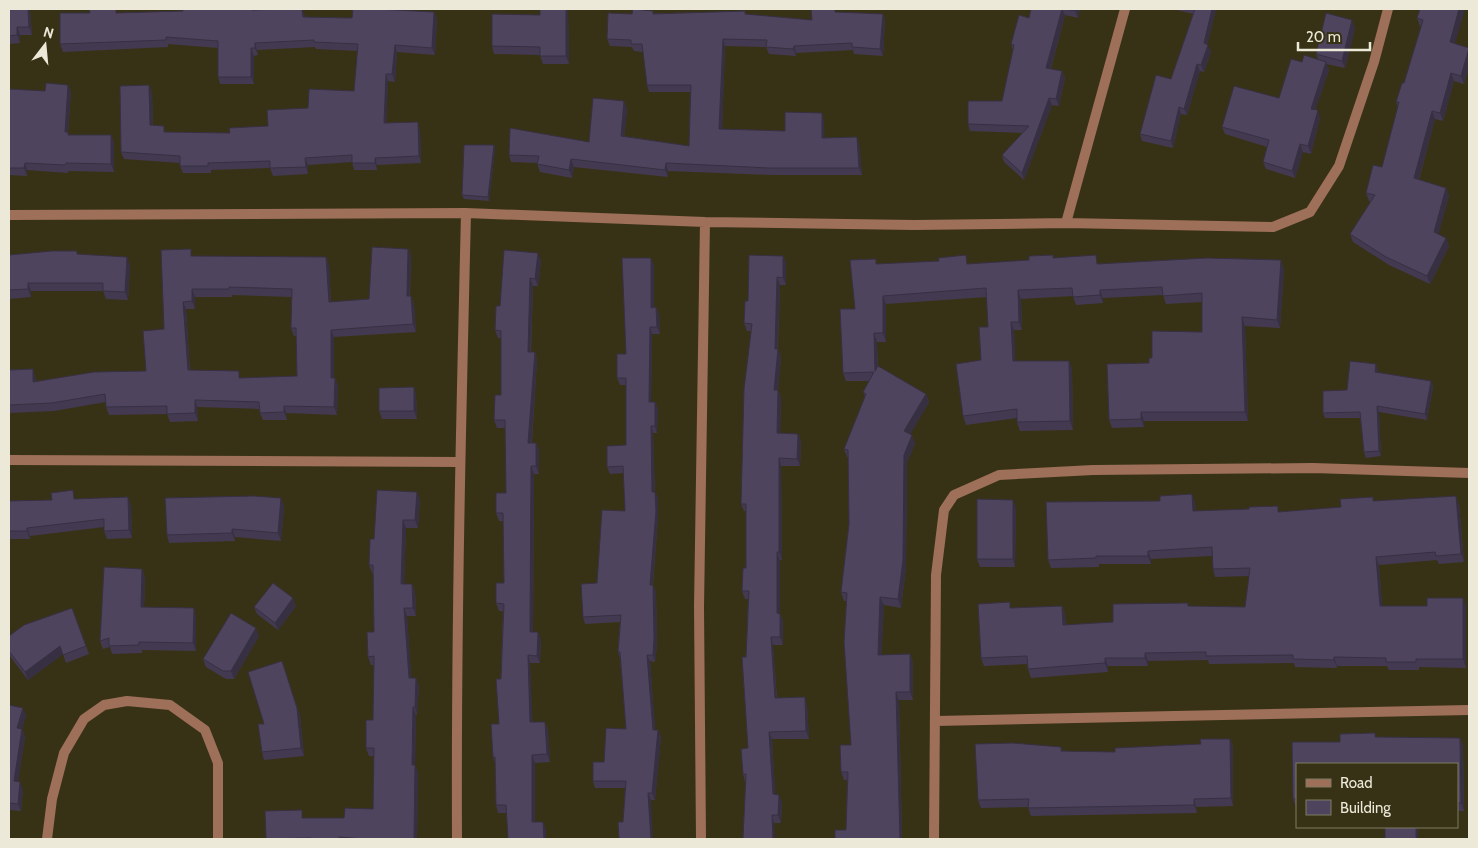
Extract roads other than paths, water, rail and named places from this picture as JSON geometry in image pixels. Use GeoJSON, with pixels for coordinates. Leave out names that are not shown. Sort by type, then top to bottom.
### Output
{"type":"FeatureCollection","features":[{"type":"Feature","properties":{"kind":"street"},"geometry":{"type":"LineString","coordinates":[[1066,223],[1125,9]]}},
{"type":"Feature","properties":{"kind":"street"},"geometry":{"type":"LineString","coordinates":[[9,215],[466,213],[705,222],[914,226],[1066,223],[1273,228],[1310,212],[1339,166],[1374,62],[1388,9]]}},
{"type":"Feature","properties":{"kind":"street"},"geometry":{"type":"LineString","coordinates":[[458,839],[456,717],[466,213]]}},
{"type":"Feature","properties":{"kind":"street"},"geometry":{"type":"LineString","coordinates":[[701,839],[699,598],[705,222]]}},
{"type":"Feature","properties":{"kind":"street"},"geometry":{"type":"LineString","coordinates":[[9,460],[460,462]]}},
{"type":"Feature","properties":{"kind":"street"},"geometry":{"type":"LineString","coordinates":[[934,839],[936,575],[944,510],[954,495],[999,475],[1093,470],[1313,468],[1469,473]]}},
{"type":"Feature","properties":{"kind":"street"},"geometry":{"type":"LineString","coordinates":[[47,839],[52,798],[64,754],[84,719],[104,705],[127,701],[170,705],[205,730],[218,763],[218,839]]}},
{"type":"Feature","properties":{"kind":"street"},"geometry":{"type":"LineString","coordinates":[[936,721],[1469,710]]}}]}
